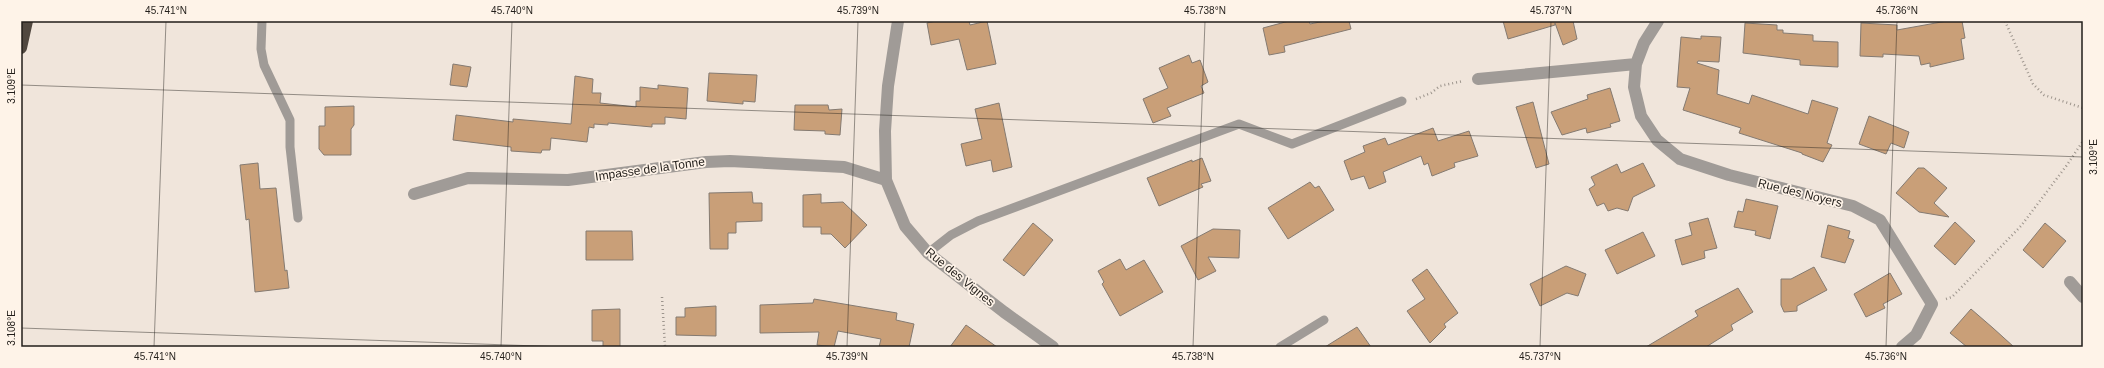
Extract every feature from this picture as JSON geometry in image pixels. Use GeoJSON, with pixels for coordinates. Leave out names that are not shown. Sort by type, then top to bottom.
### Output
{"type":"FeatureCollection","features":[{"type":"Feature","properties":{"kind":"highway"},"geometry":{"type":"LineString","coordinates":[[21,48],[27,21]]}},
{"type":"Feature","properties":{"kind":"street","name":"Rue des Vignes"},"geometry":{"type":"LineString","coordinates":[[898,21],[888,93],[885,131],[886,180],[905,226],[928,253],[1004,312],[1053,347]]}},
{"type":"Feature","properties":{"kind":"street","name":"Rue des Noyers"},"geometry":{"type":"LineString","coordinates":[[1658,21],[1644,43],[1636,64],[1634,88],[1641,116],[1657,140],[1680,159],[1729,175],[1853,206],[1880,220],[1932,304]]}},
{"type":"Feature","properties":{"kind":"street"},"geometry":{"type":"LineString","coordinates":[[1478,79],[1636,64]]}},
{"type":"Feature","properties":{"kind":"street","name":"Impasse de la Tonne"},"geometry":{"type":"LineString","coordinates":[[414,194],[468,178],[568,180],[706,162],[730,161],[844,167],[886,180]]}},
{"type":"Feature","properties":{"kind":"street"},"geometry":{"type":"LineString","coordinates":[[2070,282],[2083,297]]}},
{"type":"Feature","properties":{"kind":"street"},"geometry":{"type":"LineString","coordinates":[[1902,347],[1916,335],[1932,304]]}},
{"type":"Feature","properties":{"kind":"lane"},"geometry":{"type":"LineString","coordinates":[[262,21],[261,49],[264,65],[290,120],[290,146],[298,218]]}},
{"type":"Feature","properties":{"kind":"lane"},"geometry":{"type":"LineString","coordinates":[[928,253],[951,235],[978,221],[1238,124],[1292,144],[1402,101]]}},
{"type":"Feature","properties":{"kind":"lane"},"geometry":{"type":"LineString","coordinates":[[1280,347],[1324,320]]}},
{"type":"Feature","properties":{"kind":"path"},"geometry":{"type":"LineString","coordinates":[[2005,21],[2033,84],[2044,95],[2083,108]]}},
{"type":"Feature","properties":{"kind":"path"},"geometry":{"type":"LineString","coordinates":[[1402,101],[1417,99],[1431,93],[1440,86],[1478,79]]}},
{"type":"Feature","properties":{"kind":"path"},"geometry":{"type":"LineString","coordinates":[[1932,304],[1952,297],[2021,226],[2068,165],[2083,141]]}},
{"type":"Feature","properties":{"kind":"path"},"geometry":{"type":"LineString","coordinates":[[662,297],[665,347]]}},
{"type":"Feature","properties":{"kind":"building"},"geometry":{"type":"Polygon","coordinates":[[[936,21],[969,21],[970,25],[987,21],[996,64],[967,70],[959,39],[931,45],[927,23],[936,21]]]}},
{"type":"Feature","properties":{"kind":"building"},"geometry":{"type":"Polygon","coordinates":[[[1289,21],[1309,21],[1310,24],[1325,21],[1349,21],[1351,29],[1284,46],[1285,52],[1269,55],[1263,28],[1289,21]]]}},
{"type":"Feature","properties":{"kind":"building"},"geometry":{"type":"Polygon","coordinates":[[[1503,21],[1573,21],[1577,39],[1563,45],[1555,23],[1555,25],[1508,39],[1503,21]]]}},
{"type":"Feature","properties":{"kind":"building"},"geometry":{"type":"Polygon","coordinates":[[[1947,21],[1962,21],[1965,38],[1961,39],[1964,59],[1930,67],[1930,63],[1921,65],[1919,56],[1883,54],[1883,57],[1860,56],[1861,23],[1897,25],[1897,30],[1947,21]]]}},
{"type":"Feature","properties":{"kind":"building"},"geometry":{"type":"Polygon","coordinates":[[[1745,23],[1777,25],[1777,30],[1783,30],[1783,33],[1813,35],[1813,41],[1838,42],[1838,67],[1800,65],[1800,60],[1743,53],[1745,23]]]}},
{"type":"Feature","properties":{"kind":"building"},"geometry":{"type":"Polygon","coordinates":[[[1701,36],[1721,37],[1719,62],[1698,61],[1697,63],[1719,70],[1717,94],[1749,104],[1752,95],[1808,114],[1812,100],[1838,108],[1827,143],[1832,145],[1823,162],[1802,153],[1739,133],[1741,128],[1683,110],[1690,88],[1677,87],[1681,37],[1701,39],[1701,36]]]}},
{"type":"Feature","properties":{"kind":"building"},"geometry":{"type":"Polygon","coordinates":[[[1189,55],[1192,63],[1200,60],[1208,82],[1201,86],[1204,93],[1167,108],[1171,116],[1153,123],[1143,99],[1168,88],[1159,68],[1189,55]]]}},
{"type":"Feature","properties":{"kind":"building"},"geometry":{"type":"Polygon","coordinates":[[[453,64],[471,67],[467,87],[450,85],[453,64]]]}},
{"type":"Feature","properties":{"kind":"building"},"geometry":{"type":"Polygon","coordinates":[[[709,73],[757,75],[755,102],[743,101],[743,104],[707,101],[709,73]]]}},
{"type":"Feature","properties":{"kind":"building"},"geometry":{"type":"Polygon","coordinates":[[[575,76],[593,79],[592,93],[601,93],[600,103],[636,107],[636,101],[640,101],[640,87],[658,89],[658,85],[688,88],[686,119],[665,117],[665,124],[652,124],[652,127],[608,123],[608,125],[594,124],[594,128],[589,127],[587,142],[551,138],[550,150],[542,150],[541,153],[511,151],[511,147],[453,140],[456,115],[513,122],[513,119],[571,124],[575,76]]]}},
{"type":"Feature","properties":{"kind":"building"},"geometry":{"type":"Polygon","coordinates":[[[1610,88],[1620,121],[1610,124],[1611,127],[1587,133],[1586,128],[1562,135],[1551,112],[1588,99],[1587,95],[1610,88]]]}},
{"type":"Feature","properties":{"kind":"building"},"geometry":{"type":"Polygon","coordinates":[[[1533,102],[1549,164],[1536,168],[1516,107],[1533,102]]]}},
{"type":"Feature","properties":{"kind":"building"},"geometry":{"type":"Polygon","coordinates":[[[999,103],[1012,167],[993,172],[991,160],[966,166],[961,144],[982,139],[975,109],[999,103]]]}},
{"type":"Feature","properties":{"kind":"building"},"geometry":{"type":"Polygon","coordinates":[[[795,105],[828,105],[829,110],[842,109],[840,135],[825,134],[825,131],[794,130],[795,105]]]}},
{"type":"Feature","properties":{"kind":"building"},"geometry":{"type":"Polygon","coordinates":[[[354,106],[354,125],[351,129],[351,155],[324,155],[319,149],[319,126],[325,126],[325,107],[354,106]]]}},
{"type":"Feature","properties":{"kind":"building"},"geometry":{"type":"Polygon","coordinates":[[[1869,116],[1909,132],[1904,148],[1891,143],[1886,154],[1859,144],[1869,116]]]}},
{"type":"Feature","properties":{"kind":"building"},"geometry":{"type":"Polygon","coordinates":[[[1433,128],[1438,141],[1469,131],[1478,156],[1454,163],[1455,167],[1432,176],[1428,163],[1424,165],[1421,156],[1383,172],[1386,182],[1369,189],[1364,176],[1351,180],[1344,161],[1365,152],[1363,146],[1385,138],[1388,145],[1433,128]]]}},
{"type":"Feature","properties":{"kind":"building"},"geometry":{"type":"Polygon","coordinates":[[[1202,158],[1211,181],[1201,184],[1203,187],[1159,206],[1147,178],[1192,160],[1192,162],[1202,158]]]}},
{"type":"Feature","properties":{"kind":"building"},"geometry":{"type":"Polygon","coordinates":[[[258,163],[260,189],[276,188],[285,271],[287,270],[289,288],[255,292],[249,219],[246,220],[240,165],[258,163]]]}},
{"type":"Feature","properties":{"kind":"building"},"geometry":{"type":"Polygon","coordinates":[[[1643,163],[1655,186],[1633,197],[1628,211],[1617,208],[1608,211],[1604,203],[1597,206],[1589,189],[1595,185],[1591,177],[1617,164],[1621,173],[1643,163]]]}},
{"type":"Feature","properties":{"kind":"building"},"geometry":{"type":"Polygon","coordinates":[[[1918,168],[1924,168],[1947,188],[1934,203],[1949,217],[1919,212],[1896,193],[1918,168]]]}},
{"type":"Feature","properties":{"kind":"building"},"geometry":{"type":"Polygon","coordinates":[[[1310,182],[1315,188],[1319,186],[1334,210],[1288,239],[1268,208],[1310,182]]]}},
{"type":"Feature","properties":{"kind":"building"},"geometry":{"type":"Polygon","coordinates":[[[752,192],[753,203],[762,203],[762,221],[736,222],[736,233],[728,233],[728,249],[710,249],[709,193],[752,192]]]}},
{"type":"Feature","properties":{"kind":"building"},"geometry":{"type":"Polygon","coordinates":[[[821,194],[821,203],[843,202],[867,225],[845,248],[831,234],[821,234],[821,227],[803,227],[803,195],[821,194]]]}},
{"type":"Feature","properties":{"kind":"building"},"geometry":{"type":"Polygon","coordinates":[[[1746,199],[1778,206],[1770,239],[1755,235],[1756,231],[1734,227],[1738,211],[1743,212],[1746,199]]]}},
{"type":"Feature","properties":{"kind":"building"},"geometry":{"type":"Polygon","coordinates":[[[1708,218],[1717,248],[1704,251],[1705,258],[1682,265],[1675,240],[1692,235],[1689,223],[1708,218]]]}},
{"type":"Feature","properties":{"kind":"building"},"geometry":{"type":"Polygon","coordinates":[[[1955,222],[1975,241],[1955,265],[1934,246],[1955,222]]]}},
{"type":"Feature","properties":{"kind":"building"},"geometry":{"type":"Polygon","coordinates":[[[1033,223],[1053,240],[1024,276],[1003,260],[1033,223]]]}},
{"type":"Feature","properties":{"kind":"building"},"geometry":{"type":"Polygon","coordinates":[[[2045,223],[2066,241],[2043,268],[2023,250],[2045,223]]]}},
{"type":"Feature","properties":{"kind":"building"},"geometry":{"type":"Polygon","coordinates":[[[1828,225],[1850,231],[1848,238],[1854,240],[1845,263],[1821,257],[1828,225]]]}},
{"type":"Feature","properties":{"kind":"building"},"geometry":{"type":"Polygon","coordinates":[[[1213,229],[1240,230],[1239,258],[1208,257],[1216,271],[1198,280],[1181,246],[1213,229]]]}},
{"type":"Feature","properties":{"kind":"building"},"geometry":{"type":"Polygon","coordinates":[[[586,231],[632,231],[633,260],[586,260],[586,231]]]}},
{"type":"Feature","properties":{"kind":"building"},"geometry":{"type":"Polygon","coordinates":[[[1643,232],[1655,256],[1617,274],[1605,250],[1643,232]]]}},
{"type":"Feature","properties":{"kind":"building"},"geometry":{"type":"Polygon","coordinates":[[[1120,259],[1126,270],[1144,260],[1163,292],[1120,316],[1102,284],[1104,282],[1098,271],[1120,259]]]}},
{"type":"Feature","properties":{"kind":"building"},"geometry":{"type":"Polygon","coordinates":[[[1566,266],[1586,274],[1578,296],[1567,293],[1540,306],[1530,284],[1566,266]]]}},
{"type":"Feature","properties":{"kind":"building"},"geometry":{"type":"Polygon","coordinates":[[[1814,267],[1827,290],[1797,306],[1797,311],[1784,312],[1781,305],[1781,279],[1791,279],[1814,267]]]}},
{"type":"Feature","properties":{"kind":"building"},"geometry":{"type":"Polygon","coordinates":[[[1427,269],[1458,313],[1444,324],[1446,327],[1430,343],[1407,311],[1425,299],[1412,280],[1427,269]]]}},
{"type":"Feature","properties":{"kind":"building"},"geometry":{"type":"Polygon","coordinates":[[[1890,273],[1902,294],[1883,304],[1885,308],[1866,317],[1854,294],[1890,273]]]}},
{"type":"Feature","properties":{"kind":"building"},"geometry":{"type":"Polygon","coordinates":[[[1738,288],[1753,312],[1731,325],[1733,330],[1706,347],[1646,347],[1698,316],[1695,311],[1738,288]]]}},
{"type":"Feature","properties":{"kind":"building"},"geometry":{"type":"Polygon","coordinates":[[[814,299],[897,313],[896,320],[914,324],[909,347],[879,347],[881,339],[838,331],[834,347],[817,345],[819,332],[760,333],[760,305],[813,303],[814,299]]]}},
{"type":"Feature","properties":{"kind":"building"},"geometry":{"type":"Polygon","coordinates":[[[716,306],[716,336],[676,335],[676,317],[685,317],[685,308],[716,306]]]}},
{"type":"Feature","properties":{"kind":"building"},"geometry":{"type":"Polygon","coordinates":[[[620,309],[620,347],[603,347],[603,341],[592,341],[592,310],[620,309]]]}},
{"type":"Feature","properties":{"kind":"building"},"geometry":{"type":"Polygon","coordinates":[[[1971,309],[2014,347],[1967,347],[1950,333],[1971,309]]]}},
{"type":"Feature","properties":{"kind":"building"},"geometry":{"type":"Polygon","coordinates":[[[966,325],[997,347],[950,347],[966,325]]]}},
{"type":"Feature","properties":{"kind":"building"},"geometry":{"type":"Polygon","coordinates":[[[1357,327],[1371,347],[1325,347],[1357,327]]]}}]}
